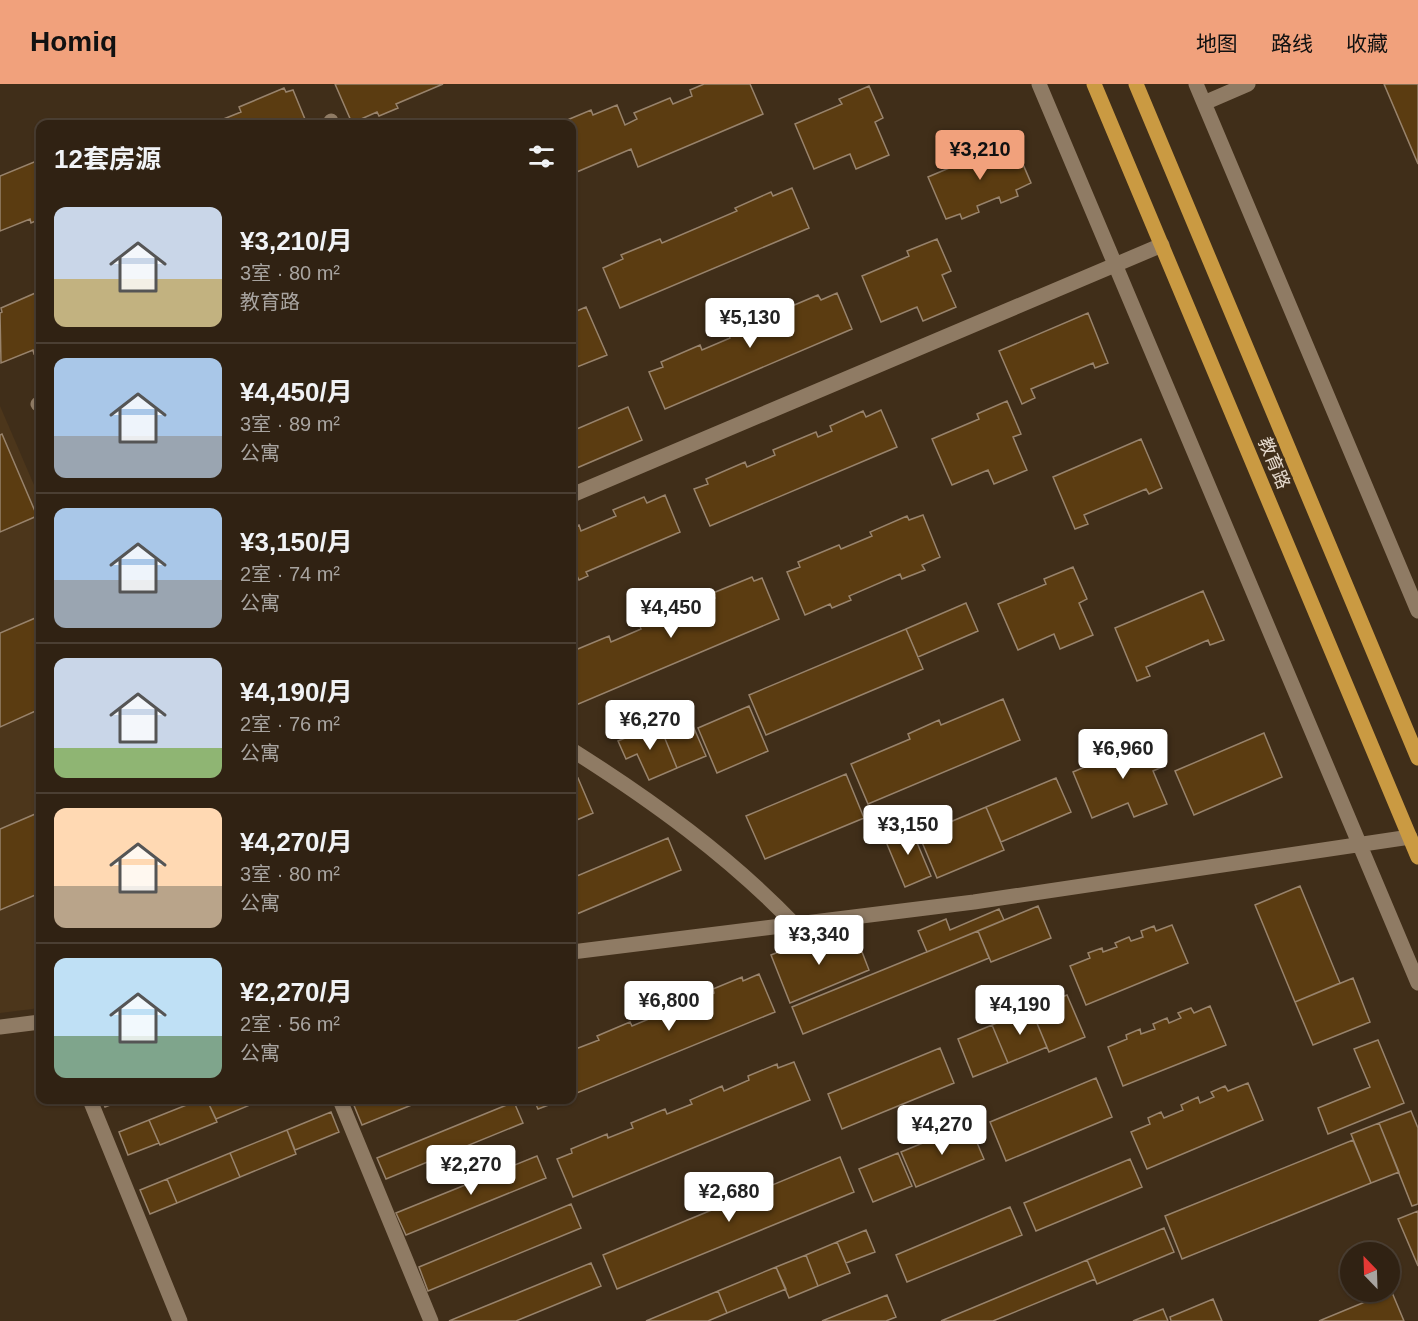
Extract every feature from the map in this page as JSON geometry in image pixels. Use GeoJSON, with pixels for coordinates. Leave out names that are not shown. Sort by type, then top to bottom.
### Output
{"type":"FeatureCollection","features":[{"type":"Feature","properties":{"kind":"main road","name":"教育路"},"geometry":{"type":"LineString","coordinates":[[1094,84],[1418,857]]}},
{"type":"Feature","properties":{"kind":"main road","name":"教育路"},"geometry":{"type":"LineString","coordinates":[[1136,84],[1418,758]]}},
{"type":"Feature","properties":{"kind":"street"},"geometry":{"type":"LineString","coordinates":[[1039,84],[1418,983]]}},
{"type":"Feature","properties":{"kind":"street"},"geometry":{"type":"LineString","coordinates":[[1196,84],[1418,611]]}},
{"type":"Feature","properties":{"kind":"street"},"geometry":{"type":"LineString","coordinates":[[1204,103],[1248,84]]}},
{"type":"Feature","properties":{"kind":"street"},"geometry":{"type":"LineString","coordinates":[[576,493],[1162,246]]}},
{"type":"Feature","properties":{"kind":"street"},"geometry":{"type":"LineString","coordinates":[[576,752],[612,775],[697,837],[768,897],[794,924]]}},
{"type":"Feature","properties":{"kind":"street"},"geometry":{"type":"LineString","coordinates":[[576,951],[974,902],[1410,837]]}},
{"type":"Feature","properties":{"kind":"street"},"geometry":{"type":"LineString","coordinates":[[0,1027],[36,1022]]}},
{"type":"Feature","properties":{"kind":"street"},"geometry":{"type":"LineString","coordinates":[[92,1104],[180,1321]]}},
{"type":"Feature","properties":{"kind":"street"},"geometry":{"type":"LineString","coordinates":[[342,1104],[431,1321]]}},
{"type":"Feature","properties":{"kind":"shaded area"},"geometry":{"type":"Polygon","coordinates":[[[0,406],[36,490],[36,1008],[0,1013],[0,406]]]}},
{"type":"Feature","properties":{"kind":"building"},"geometry":{"type":"Polygon","coordinates":[[[335,84],[443,84],[396,104],[398,108],[379,116],[377,112],[359,120],[351,120],[335,84]]]}},
{"type":"Feature","properties":{"kind":"building"},"geometry":{"type":"Polygon","coordinates":[[[704,84],[750,84],[763,114],[638,167],[631,149],[576,172],[576,120],[567,120],[591,110],[593,115],[617,105],[625,125],[637,119],[634,113],[670,98],[673,104],[692,96],[690,90],[704,84]]]}},
{"type":"Feature","properties":{"kind":"building"},"geometry":{"type":"Polygon","coordinates":[[[1384,84],[1418,84],[1418,164],[1384,84]]]}},
{"type":"Feature","properties":{"kind":"building"},"geometry":{"type":"Polygon","coordinates":[[[869,86],[883,118],[875,122],[889,155],[856,169],[850,154],[814,169],[795,124],[842,104],[839,99],[869,86]]]}},
{"type":"Feature","properties":{"kind":"building"},"geometry":{"type":"Polygon","coordinates":[[[284,88],[286,92],[293,90],[305,120],[221,120],[241,112],[239,107],[284,88]]]}},
{"type":"Feature","properties":{"kind":"building"},"geometry":{"type":"Polygon","coordinates":[[[1013,141],[1031,183],[1016,190],[1018,196],[1001,203],[999,197],[977,206],[979,212],[962,219],[960,214],[946,219],[928,177],[1013,141]]]}},
{"type":"Feature","properties":{"kind":"building"},"geometry":{"type":"Polygon","coordinates":[[[36,161],[36,221],[31,223],[30,219],[0,231],[0,176],[36,161]]]}},
{"type":"Feature","properties":{"kind":"building"},"geometry":{"type":"Polygon","coordinates":[[[792,188],[809,228],[620,308],[603,268],[623,259],[621,255],[660,239],[662,243],[737,211],[735,208],[771,192],[773,196],[792,188]]]}},
{"type":"Feature","properties":{"kind":"building"},"geometry":{"type":"Polygon","coordinates":[[[937,239],[951,271],[942,275],[956,307],[923,321],[917,307],[881,322],[862,276],[909,256],[907,251],[937,239]]]}},
{"type":"Feature","properties":{"kind":"building"},"geometry":{"type":"Polygon","coordinates":[[[36,293],[36,353],[34,354],[33,350],[1,363],[1,308],[36,293]]]}},
{"type":"Feature","properties":{"kind":"building"},"geometry":{"type":"Polygon","coordinates":[[[837,293],[852,329],[665,409],[649,372],[663,367],[661,362],[700,345],[702,350],[730,338],[728,333],[770,315],[773,320],[787,314],[785,309],[818,295],[821,300],[837,293]]]}},
{"type":"Feature","properties":{"kind":"building"},"geometry":{"type":"Polygon","coordinates":[[[586,307],[607,355],[576,367],[576,311],[586,307]]]}},
{"type":"Feature","properties":{"kind":"building"},"geometry":{"type":"Polygon","coordinates":[[[1088,313],[1108,363],[1095,368],[1093,363],[1031,389],[1035,398],[1022,404],[999,351],[1088,313]]]}},
{"type":"Feature","properties":{"kind":"building"},"geometry":{"type":"Polygon","coordinates":[[[1007,401],[1021,434],[1013,437],[1027,470],[994,484],[988,470],[952,485],[932,439],[979,419],[977,414],[1007,401]]]}},
{"type":"Feature","properties":{"kind":"building"},"geometry":{"type":"Polygon","coordinates":[[[628,407],[642,440],[576,468],[576,429],[628,407]]]}},
{"type":"Feature","properties":{"kind":"building"},"geometry":{"type":"Polygon","coordinates":[[[881,410],[897,447],[710,526],[694,489],[708,484],[706,479],[745,462],[747,467],[775,455],[773,450],[816,432],[818,437],[832,431],[830,426],[863,411],[866,417],[881,410]]]}},
{"type":"Feature","properties":{"kind":"building"},"geometry":{"type":"Polygon","coordinates":[[[2,434],[36,516],[0,532],[0,435],[2,434]]]}},
{"type":"Feature","properties":{"kind":"building"},"geometry":{"type":"Polygon","coordinates":[[[1141,439],[1162,488],[1149,494],[1146,489],[1084,515],[1088,524],[1075,529],[1053,477],[1141,439]]]}},
{"type":"Feature","properties":{"kind":"building"},"geometry":{"type":"Polygon","coordinates":[[[665,495],[680,532],[586,572],[588,576],[579,580],[576,576],[576,526],[579,525],[581,531],[616,516],[613,510],[644,497],[647,503],[665,495]]]}},
{"type":"Feature","properties":{"kind":"building"},"geometry":{"type":"Polygon","coordinates":[[[923,515],[940,557],[922,565],[925,570],[902,579],[900,574],[849,596],[851,600],[832,608],[830,604],[805,615],[787,572],[800,567],[798,562],[839,545],[841,549],[872,536],[870,532],[907,516],[909,520],[923,515]]]}},
{"type":"Feature","properties":{"kind":"building"},"geometry":{"type":"Polygon","coordinates":[[[1073,567],[1087,599],[1079,603],[1093,635],[1060,649],[1054,634],[1018,650],[998,604],[1046,584],[1044,579],[1073,567]]]}},
{"type":"Feature","properties":{"kind":"building"},"geometry":{"type":"Polygon","coordinates":[[[752,577],[754,581],[762,578],[779,619],[576,705],[576,650],[609,636],[611,642],[641,629],[639,624],[676,608],[678,614],[715,598],[713,593],[752,577]]]}},
{"type":"Feature","properties":{"kind":"building"},"geometry":{"type":"Polygon","coordinates":[[[1203,591],[1224,640],[1210,645],[1208,640],[1146,667],[1150,676],[1137,681],[1115,628],[1203,591]]]}},
{"type":"Feature","properties":{"kind":"building"},"geometry":{"type":"Polygon","coordinates":[[[966,603],[978,631],[918,657],[906,629],[966,603]]]}},
{"type":"Feature","properties":{"kind":"building"},"geometry":{"type":"Polygon","coordinates":[[[36,618],[36,711],[0,727],[0,633],[36,618]]]}},
{"type":"Feature","properties":{"kind":"building"},"geometry":{"type":"Polygon","coordinates":[[[906,629],[923,669],[766,735],[749,695],[906,629]]]}},
{"type":"Feature","properties":{"kind":"building"},"geometry":{"type":"Polygon","coordinates":[[[1003,699],[1020,740],[868,804],[851,764],[910,739],[908,734],[939,720],[941,725],[1003,699]]]}},
{"type":"Feature","properties":{"kind":"building"},"geometry":{"type":"Polygon","coordinates":[[[749,706],[768,751],[717,773],[698,728],[749,706]]]}},
{"type":"Feature","properties":{"kind":"building"},"geometry":{"type":"Polygon","coordinates":[[[687,712],[706,756],[677,768],[659,724],[687,712]]]}},
{"type":"Feature","properties":{"kind":"building"},"geometry":{"type":"Polygon","coordinates":[[[659,724],[677,768],[649,780],[637,754],[626,759],[618,741],[659,724]]]}},
{"type":"Feature","properties":{"kind":"building"},"geometry":{"type":"Polygon","coordinates":[[[1264,733],[1282,777],[1194,815],[1175,771],[1264,733]]]}},
{"type":"Feature","properties":{"kind":"building"},"geometry":{"type":"Polygon","coordinates":[[[1148,735],[1162,767],[1153,771],[1167,804],[1134,817],[1128,803],[1092,818],[1073,772],[1120,752],[1118,748],[1148,735]]]}},
{"type":"Feature","properties":{"kind":"building"},"geometry":{"type":"Polygon","coordinates":[[[846,774],[864,818],[765,859],[746,816],[846,774]]]}},
{"type":"Feature","properties":{"kind":"building"},"geometry":{"type":"Polygon","coordinates":[[[578,778],[593,813],[576,820],[576,779],[578,778]]]}},
{"type":"Feature","properties":{"kind":"building"},"geometry":{"type":"Polygon","coordinates":[[[1056,778],[1071,812],[1001,842],[986,807],[1056,778]]]}},
{"type":"Feature","properties":{"kind":"building"},"geometry":{"type":"Polygon","coordinates":[[[986,807],[1004,850],[937,878],[919,835],[986,807]]]}},
{"type":"Feature","properties":{"kind":"building"},"geometry":{"type":"Polygon","coordinates":[[[36,814],[36,895],[0,910],[0,829],[36,814]]]}},
{"type":"Feature","properties":{"kind":"building"},"geometry":{"type":"Polygon","coordinates":[[[910,826],[931,876],[905,887],[884,837],[910,826]]]}},
{"type":"Feature","properties":{"kind":"building"},"geometry":{"type":"Polygon","coordinates":[[[668,838],[681,870],[576,914],[576,876],[668,838]]]}},
{"type":"Feature","properties":{"kind":"building"},"geometry":{"type":"Polygon","coordinates":[[[1300,886],[1340,983],[1295,1002],[1255,905],[1300,886]]]}},
{"type":"Feature","properties":{"kind":"building"},"geometry":{"type":"Polygon","coordinates":[[[1038,906],[1051,938],[991,962],[978,931],[1038,906]]]}},
{"type":"Feature","properties":{"kind":"building"},"geometry":{"type":"Polygon","coordinates":[[[999,909],[1004,920],[927,952],[918,931],[946,919],[950,930],[999,909]]]}},
{"type":"Feature","properties":{"kind":"building"},"geometry":{"type":"Polygon","coordinates":[[[1172,925],[1188,963],[1086,1005],[1070,966],[1090,958],[1088,953],[1102,948],[1103,952],[1117,947],[1115,943],[1129,937],[1131,941],[1143,937],[1141,931],[1154,926],[1156,931],[1172,925]]]}},
{"type":"Feature","properties":{"kind":"building"},"geometry":{"type":"Polygon","coordinates":[[[854,931],[869,970],[790,1003],[771,955],[791,947],[793,952],[807,946],[808,950],[854,931]]]}},
{"type":"Feature","properties":{"kind":"building"},"geometry":{"type":"Polygon","coordinates":[[[978,931],[989,958],[803,1034],[792,1007],[978,931]]]}},
{"type":"Feature","properties":{"kind":"building"},"geometry":{"type":"Polygon","coordinates":[[[759,974],[775,1012],[576,1093],[576,1049],[599,1040],[597,1036],[630,1022],[632,1026],[656,1016],[655,1012],[687,999],[689,1003],[714,993],[713,989],[742,977],[743,981],[759,974]]]}},
{"type":"Feature","properties":{"kind":"building"},"geometry":{"type":"Polygon","coordinates":[[[1353,978],[1370,1022],[1313,1045],[1295,1002],[1353,978]]]}},
{"type":"Feature","properties":{"kind":"building"},"geometry":{"type":"Polygon","coordinates":[[[1067,995],[1085,1037],[1049,1052],[1031,1009],[1067,995]]]}},
{"type":"Feature","properties":{"kind":"building"},"geometry":{"type":"Polygon","coordinates":[[[1210,1006],[1226,1045],[1123,1086],[1108,1047],[1127,1039],[1126,1035],[1140,1029],[1141,1034],[1155,1029],[1153,1024],[1167,1018],[1169,1023],[1181,1018],[1178,1013],[1191,1008],[1194,1013],[1210,1006]]]}},
{"type":"Feature","properties":{"kind":"building"},"geometry":{"type":"Polygon","coordinates":[[[1031,1009],[1047,1047],[1008,1063],[992,1025],[1031,1009]]]}},
{"type":"Feature","properties":{"kind":"building"},"geometry":{"type":"Polygon","coordinates":[[[992,1025],[1008,1063],[973,1077],[958,1039],[992,1025]]]}},
{"type":"Feature","properties":{"kind":"building"},"geometry":{"type":"Polygon","coordinates":[[[1378,1040],[1404,1103],[1328,1134],[1318,1108],[1370,1087],[1354,1049],[1378,1040]]]}},
{"type":"Feature","properties":{"kind":"building"},"geometry":{"type":"Polygon","coordinates":[[[940,1048],[954,1083],[842,1129],[828,1094],[940,1048]]]}},
{"type":"Feature","properties":{"kind":"building"},"geometry":{"type":"Polygon","coordinates":[[[794,1062],[810,1100],[573,1197],[557,1159],[572,1153],[571,1149],[607,1134],[608,1138],[633,1128],[631,1123],[665,1109],[667,1114],[692,1104],[690,1100],[722,1086],[724,1091],[749,1080],[748,1076],[777,1064],[778,1068],[794,1062]]]}},
{"type":"Feature","properties":{"kind":"building"},"geometry":{"type":"Polygon","coordinates":[[[1096,1078],[1112,1117],[1006,1161],[990,1122],[1096,1078]]]}},
{"type":"Feature","properties":{"kind":"building"},"geometry":{"type":"Polygon","coordinates":[[[1248,1083],[1263,1120],[1147,1169],[1131,1132],[1150,1124],[1148,1118],[1161,1112],[1164,1118],[1183,1110],[1181,1105],[1198,1097],[1200,1103],[1214,1097],[1211,1092],[1225,1086],[1228,1091],[1248,1083]]]}},
{"type":"Feature","properties":{"kind":"building"},"geometry":{"type":"Polygon","coordinates":[[[189,1104],[209,1104],[217,1122],[160,1145],[149,1120],[189,1104]]]}},
{"type":"Feature","properties":{"kind":"building"},"geometry":{"type":"Polygon","coordinates":[[[209,1104],[252,1104],[216,1119],[209,1104]]]}},
{"type":"Feature","properties":{"kind":"building"},"geometry":{"type":"Polygon","coordinates":[[[353,1104],[414,1104],[362,1125],[353,1104]]]}},
{"type":"Feature","properties":{"kind":"building"},"geometry":{"type":"Polygon","coordinates":[[[509,1104],[515,1104],[523,1123],[386,1179],[377,1158],[509,1104]]]}},
{"type":"Feature","properties":{"kind":"building"},"geometry":{"type":"Polygon","coordinates":[[[536,1104],[551,1104],[538,1109],[536,1104]]]}},
{"type":"Feature","properties":{"kind":"building"},"geometry":{"type":"Polygon","coordinates":[[[1411,1111],[1418,1128],[1418,1204],[1412,1206],[1379,1123],[1411,1111]]]}},
{"type":"Feature","properties":{"kind":"building"},"geometry":{"type":"Polygon","coordinates":[[[331,1112],[339,1132],[295,1150],[287,1130],[331,1112]]]}},
{"type":"Feature","properties":{"kind":"building"},"geometry":{"type":"Polygon","coordinates":[[[149,1120],[159,1143],[128,1155],[119,1132],[149,1120]]]}},
{"type":"Feature","properties":{"kind":"building"},"geometry":{"type":"Polygon","coordinates":[[[1379,1123],[1399,1172],[1371,1183],[1351,1134],[1379,1123]]]}},
{"type":"Feature","properties":{"kind":"building"},"geometry":{"type":"Polygon","coordinates":[[[969,1124],[984,1159],[916,1187],[901,1152],[969,1124]]]}},
{"type":"Feature","properties":{"kind":"building"},"geometry":{"type":"Polygon","coordinates":[[[287,1130],[296,1154],[240,1177],[230,1153],[287,1130]]]}},
{"type":"Feature","properties":{"kind":"building"},"geometry":{"type":"Polygon","coordinates":[[[1353,1140],[1371,1183],[1182,1259],[1165,1216],[1353,1140]]]}},
{"type":"Feature","properties":{"kind":"building"},"geometry":{"type":"Polygon","coordinates":[[[230,1153],[240,1177],[177,1203],[167,1179],[230,1153]]]}},
{"type":"Feature","properties":{"kind":"building"},"geometry":{"type":"Polygon","coordinates":[[[898,1153],[912,1186],[873,1202],[859,1169],[898,1153]]]}},
{"type":"Feature","properties":{"kind":"building"},"geometry":{"type":"Polygon","coordinates":[[[537,1156],[546,1178],[406,1235],[396,1213],[537,1156]]]}},
{"type":"Feature","properties":{"kind":"building"},"geometry":{"type":"Polygon","coordinates":[[[840,1157],[854,1192],[617,1289],[603,1255],[840,1157]]]}},
{"type":"Feature","properties":{"kind":"building"},"geometry":{"type":"Polygon","coordinates":[[[1130,1159],[1142,1187],[1036,1231],[1024,1203],[1130,1159]]]}},
{"type":"Feature","properties":{"kind":"building"},"geometry":{"type":"Polygon","coordinates":[[[167,1179],[177,1203],[150,1214],[140,1190],[167,1179]]]}},
{"type":"Feature","properties":{"kind":"building"},"geometry":{"type":"Polygon","coordinates":[[[571,1204],[581,1228],[428,1291],[419,1267],[571,1204]]]}},
{"type":"Feature","properties":{"kind":"building"},"geometry":{"type":"Polygon","coordinates":[[[1010,1207],[1022,1235],[907,1282],[896,1255],[1010,1207]]]}},
{"type":"Feature","properties":{"kind":"building"},"geometry":{"type":"Polygon","coordinates":[[[1418,1211],[1418,1266],[1398,1219],[1418,1211]]]}},
{"type":"Feature","properties":{"kind":"building"},"geometry":{"type":"Polygon","coordinates":[[[1164,1228],[1174,1252],[1097,1284],[1087,1260],[1164,1228]]]}},
{"type":"Feature","properties":{"kind":"building"},"geometry":{"type":"Polygon","coordinates":[[[866,1230],[875,1252],[846,1263],[837,1242],[866,1230]]]}},
{"type":"Feature","properties":{"kind":"building"},"geometry":{"type":"Polygon","coordinates":[[[837,1242],[850,1273],[818,1286],[806,1255],[837,1242]]]}},
{"type":"Feature","properties":{"kind":"building"},"geometry":{"type":"Polygon","coordinates":[[[806,1255],[818,1286],[789,1298],[776,1267],[806,1255]]]}},
{"type":"Feature","properties":{"kind":"building"},"geometry":{"type":"Polygon","coordinates":[[[1087,1260],[1095,1279],[993,1321],[941,1321],[1087,1260]]]}},
{"type":"Feature","properties":{"kind":"building"},"geometry":{"type":"Polygon","coordinates":[[[591,1263],[601,1286],[516,1321],[449,1321],[591,1263]]]}},
{"type":"Feature","properties":{"kind":"building"},"geometry":{"type":"Polygon","coordinates":[[[776,1267],[786,1289],[727,1313],[718,1291],[776,1267]]]}},
{"type":"Feature","properties":{"kind":"building"},"geometry":{"type":"Polygon","coordinates":[[[718,1291],[727,1313],[708,1321],[646,1321],[718,1291]]]}},
{"type":"Feature","properties":{"kind":"building"},"geometry":{"type":"Polygon","coordinates":[[[887,1295],[896,1317],[886,1321],[822,1321],[887,1295]]]}},
{"type":"Feature","properties":{"kind":"building"},"geometry":{"type":"Polygon","coordinates":[[[1213,1299],[1222,1321],[1171,1321],[1170,1317],[1213,1299]]]}},
{"type":"Feature","properties":{"kind":"building"},"geometry":{"type":"Polygon","coordinates":[[[1365,1302],[1396,1302],[1404,1321],[1319,1321],[1365,1302]]]}},
{"type":"Feature","properties":{"kind":"building"},"geometry":{"type":"Polygon","coordinates":[[[1163,1309],[1168,1321],[1133,1321],[1163,1309]]]}}]}
